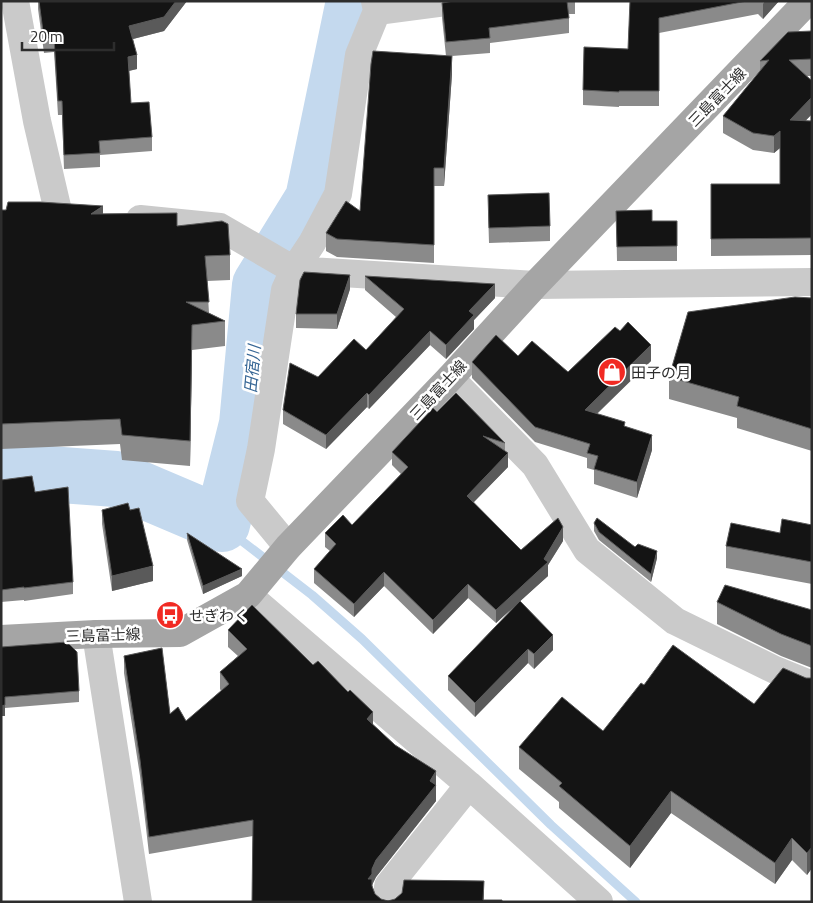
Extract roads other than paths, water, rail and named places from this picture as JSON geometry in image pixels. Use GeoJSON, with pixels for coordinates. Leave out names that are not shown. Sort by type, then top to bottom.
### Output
{"type":"FeatureCollection","features":[{"type":"Feature","properties":{"kind":"main road","name":"三島富士線"},"geometry":{"type":"LineString","coordinates":[[1,639],[96,634],[180,633],[254,588],[287,548],[450,378],[535,285],[808,1]]}},
{"type":"Feature","properties":{"kind":"street"},"geometry":{"type":"LineString","coordinates":[[15,1],[37,121],[58,212]]}},
{"type":"Feature","properties":{"kind":"street"},"geometry":{"type":"LineString","coordinates":[[287,548],[250,501],[285,290],[294,270],[312,243],[338,194],[360,55],[376,6],[453,1]]}},
{"type":"Feature","properties":{"kind":"street"},"geometry":{"type":"LineString","coordinates":[[29,212],[86,214]]}},
{"type":"Feature","properties":{"kind":"street"},"geometry":{"type":"LineString","coordinates":[[115,217],[220,227],[294,270],[535,285],[812,282]]}},
{"type":"Feature","properties":{"kind":"street"},"geometry":{"type":"LineString","coordinates":[[450,378],[535,465],[587,550],[675,621],[775,670],[812,685]]}},
{"type":"Feature","properties":{"kind":"street"},"geometry":{"type":"LineString","coordinates":[[254,588],[469,784],[569,889],[599,902]]}},
{"type":"Feature","properties":{"kind":"street"},"geometry":{"type":"LineString","coordinates":[[96,634],[138,902]]}},
{"type":"Feature","properties":{"kind":"street"},"geometry":{"type":"LineString","coordinates":[[388,902],[388,886],[469,784]]}},
{"type":"Feature","properties":{"kind":"waterway","name":"田宿川"},"geometry":{"type":"LineString","coordinates":[[1,472],[116,479],[222,524],[247,424],[260,285],[313,199],[354,1]]}},
{"type":"Feature","properties":{"kind":"waterway"},"geometry":{"type":"LineString","coordinates":[[222,524],[312,595],[362,639],[551,825],[636,902]]}},
{"type":"Feature","properties":{"kind":"place","name":"田子の月"},"geometry":{"type":"Point","coordinates":[612,372]}},
{"type":"Feature","properties":{"kind":"place","name":"せぎわく"},"geometry":{"type":"Point","coordinates":[170,615]}}]}
